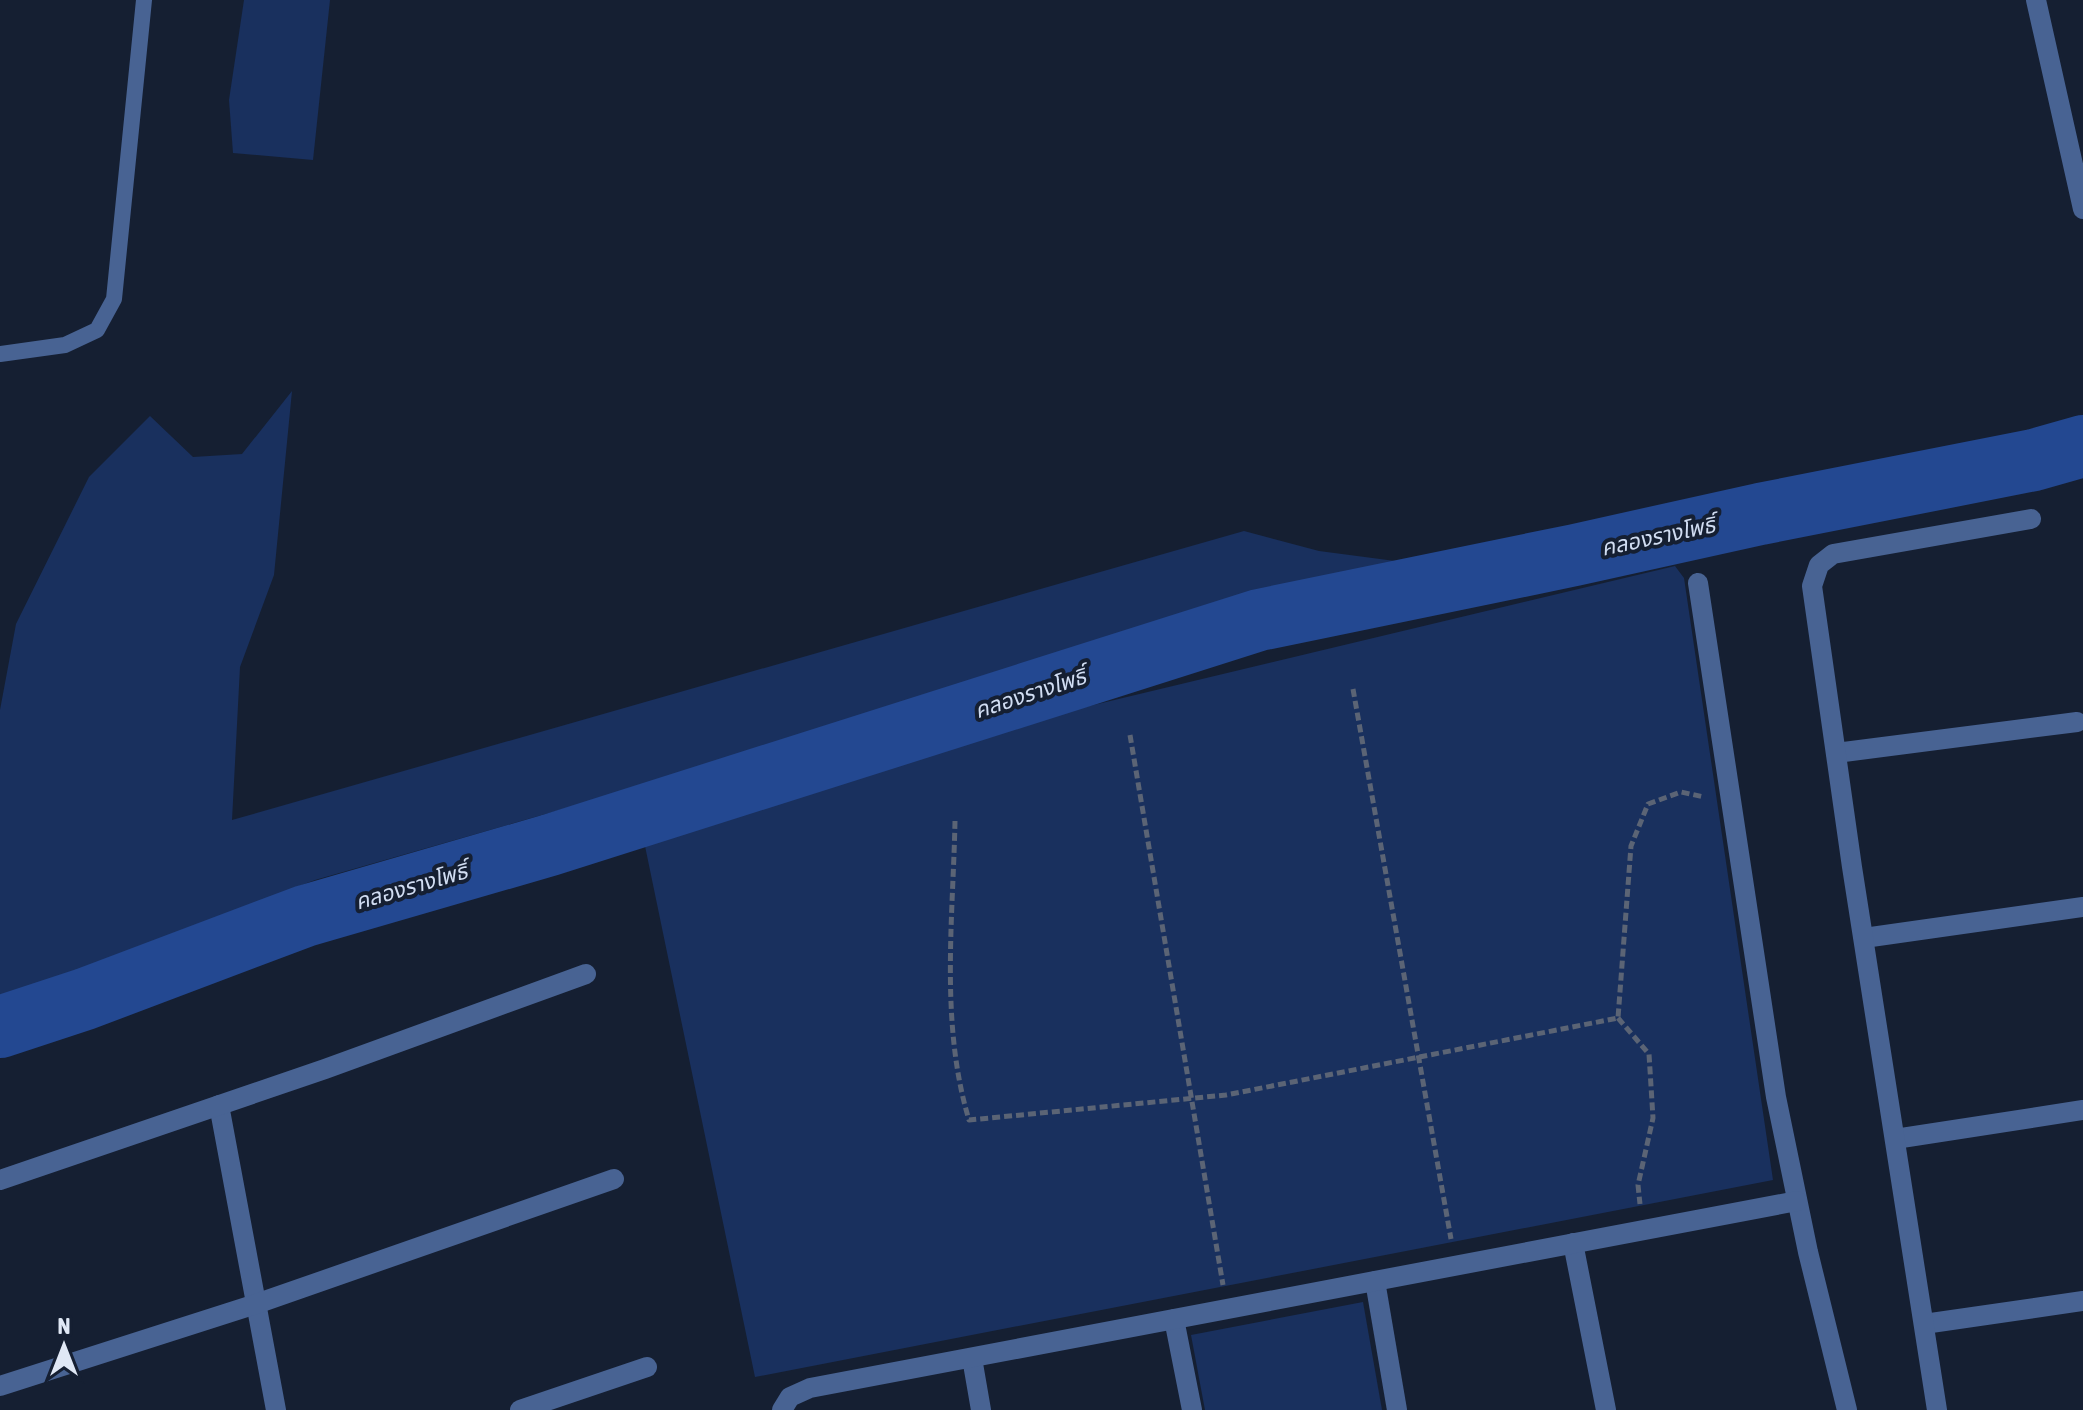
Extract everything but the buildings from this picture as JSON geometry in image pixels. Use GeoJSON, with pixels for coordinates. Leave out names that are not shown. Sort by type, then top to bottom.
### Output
{"type":"FeatureCollection","features":[{"type":"Feature","properties":{"kind":"street"},"geometry":{"type":"LineString","coordinates":[[2036,0],[2083,209]]}},
{"type":"Feature","properties":{"kind":"street"},"geometry":{"type":"LineString","coordinates":[[1937,1410],[1812,586],[1819,565],[1833,554],[2031,519]]}},
{"type":"Feature","properties":{"kind":"street"},"geometry":{"type":"LineString","coordinates":[[1698,583],[1776,1097],[1797,1201],[1847,1410]]}},
{"type":"Feature","properties":{"kind":"street"},"geometry":{"type":"LineString","coordinates":[[1836,753],[2077,722]]}},
{"type":"Feature","properties":{"kind":"street"},"geometry":{"type":"LineString","coordinates":[[1864,938],[2083,907]]}},
{"type":"Feature","properties":{"kind":"street"},"geometry":{"type":"LineString","coordinates":[[0,1180],[586,974]]}},
{"type":"Feature","properties":{"kind":"street"},"geometry":{"type":"LineString","coordinates":[[219,1105],[276,1410]]}},
{"type":"Feature","properties":{"kind":"street"},"geometry":{"type":"LineString","coordinates":[[1895,1139],[2083,1110]]}},
{"type":"Feature","properties":{"kind":"street"},"geometry":{"type":"LineString","coordinates":[[0,1386],[256,1304],[614,1179]]}},
{"type":"Feature","properties":{"kind":"street"},"geometry":{"type":"LineString","coordinates":[[782,1410],[790,1397],[810,1388],[1797,1201]]}},
{"type":"Feature","properties":{"kind":"street"},"geometry":{"type":"LineString","coordinates":[[1573,1243],[1606,1410]]}},
{"type":"Feature","properties":{"kind":"street"},"geometry":{"type":"LineString","coordinates":[[1375,1281],[1397,1410]]}},
{"type":"Feature","properties":{"kind":"street"},"geometry":{"type":"LineString","coordinates":[[1924,1324],[2083,1301]]}},
{"type":"Feature","properties":{"kind":"street"},"geometry":{"type":"LineString","coordinates":[[1174,1319],[1192,1410]]}},
{"type":"Feature","properties":{"kind":"street"},"geometry":{"type":"LineString","coordinates":[[972,1358],[981,1410]]}},
{"type":"Feature","properties":{"kind":"street"},"geometry":{"type":"LineString","coordinates":[[520,1410],[647,1367]]}},
{"type":"Feature","properties":{"kind":"lane"},"geometry":{"type":"LineString","coordinates":[[0,354],[65,345],[97,330],[114,299],[144,0]]}},
{"type":"Feature","properties":{"kind":"path"},"geometry":{"type":"LineString","coordinates":[[1353,689],[1456,1266]]}},
{"type":"Feature","properties":{"kind":"path"},"geometry":{"type":"LineString","coordinates":[[1130,735],[1227,1309]]}},
{"type":"Feature","properties":{"kind":"path"},"geometry":{"type":"LineString","coordinates":[[1644,1230],[1638,1185],[1653,1118],[1649,1054],[1618,1018],[1631,846],[1648,804],[1681,792],[1732,803]]}},
{"type":"Feature","properties":{"kind":"path"},"geometry":{"type":"LineString","coordinates":[[955,821],[951,1008],[957,1082],[969,1120],[1226,1095],[1618,1018]]}},
{"type":"Feature","properties":{"kind":"shaded area"},"geometry":{"type":"Polygon","coordinates":[[[244,0],[330,0],[313,160],[233,153],[229,100],[244,0]]]}},
{"type":"Feature","properties":{"kind":"shaded area"},"geometry":{"type":"Polygon","coordinates":[[[292,391],[274,575],[240,667],[232,820],[1244,531],[1319,551],[1418,564],[315,880],[0,999],[0,710],[16,624],[89,477],[150,416],[193,457],[242,454],[292,391]]]}},
{"type":"Feature","properties":{"kind":"shaded area"},"geometry":{"type":"Polygon","coordinates":[[[1675,566],[1684,578],[1773,1180],[755,1377],[645,846],[629,836],[1081,708],[1675,566]]]}},
{"type":"Feature","properties":{"kind":"shaded area"},"geometry":{"type":"Polygon","coordinates":[[[1363,1302],[1382,1410],[1205,1410],[1191,1335],[1363,1302]]]}},
{"type":"Feature","properties":{"kind":"waterway","name":"คลองรางโพธิ์"},"geometry":{"type":"LineString","coordinates":[[0,1027],[85,999],[305,916],[550,845],[1259,620],[1760,514],[2034,460],[2083,446]]}}]}
